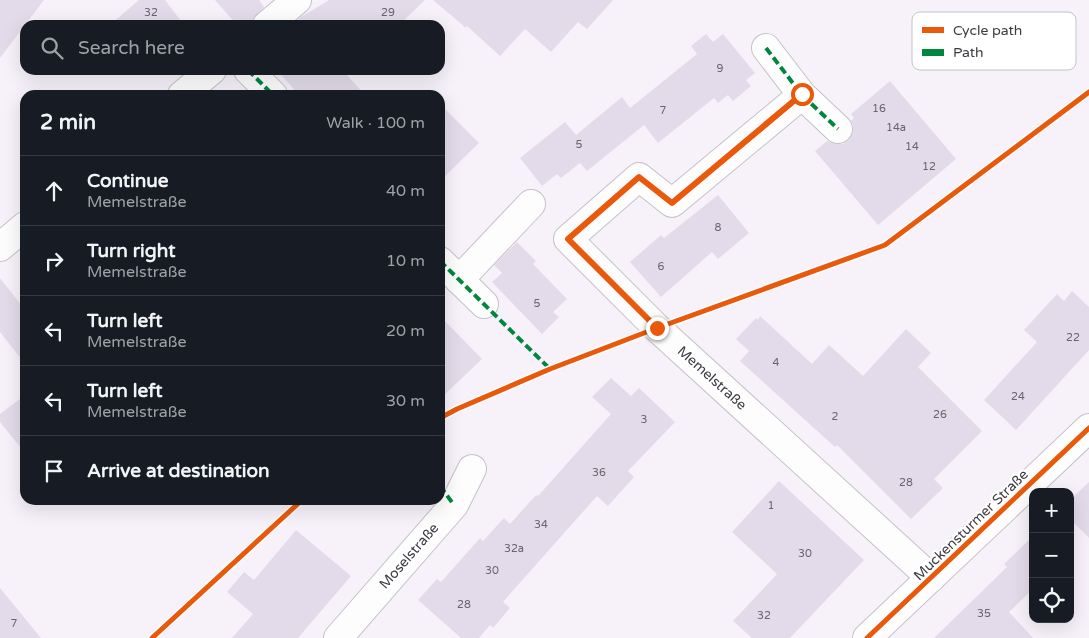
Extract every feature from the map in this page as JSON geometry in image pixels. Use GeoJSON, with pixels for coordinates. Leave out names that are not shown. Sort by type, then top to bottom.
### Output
{"type":"FeatureCollection","features":[{"type":"Feature","properties":{"kind":"street"},"geometry":{"type":"LineString","coordinates":[[273,20],[298,0]]}},
{"type":"Feature","properties":{"kind":"street"},"geometry":{"type":"LineString","coordinates":[[766,48],[802,94],[838,129]]}},
{"type":"Feature","properties":{"kind":"street"},"geometry":{"type":"LineString","coordinates":[[188,90],[206,75]]}},
{"type":"Feature","properties":{"kind":"street"},"geometry":{"type":"LineString","coordinates":[[253,75],[268,90]]}},
{"type":"Feature","properties":{"kind":"street","name":"Memelstraße"},"geometry":{"type":"LineString","coordinates":[[802,94],[672,203],[639,177],[568,239],[657,328],[931,578]]}},
{"type":"Feature","properties":{"kind":"street"},"geometry":{"type":"LineString","coordinates":[[459,280],[531,204]]}},
{"type":"Feature","properties":{"kind":"street"},"geometry":{"type":"LineString","coordinates":[[0,247],[20,230]]}},
{"type":"Feature","properties":{"kind":"street"},"geometry":{"type":"LineString","coordinates":[[445,266],[484,304]]}},
{"type":"Feature","properties":{"kind":"street","name":"Muckensturmer Straße"},"geometry":{"type":"LineString","coordinates":[[867,638],[1089,428]]}},
{"type":"Feature","properties":{"kind":"street","name":"Moselstraße"},"geometry":{"type":"LineString","coordinates":[[338,638],[454,505],[472,469]]}},
{"type":"Feature","properties":{"kind":"building"},"geometry":{"type":"Polygon","coordinates":[[[0,0],[44,0],[29,20],[20,20],[20,32],[0,58],[0,0]]]}},
{"type":"Feature","properties":{"kind":"building"},"geometry":{"type":"Polygon","coordinates":[[[139,0],[165,0],[180,20],[116,20],[139,0]]]}},
{"type":"Feature","properties":{"kind":"building"},"geometry":{"type":"Polygon","coordinates":[[[215,0],[259,0],[264,7],[253,20],[233,20],[215,0]]]}},
{"type":"Feature","properties":{"kind":"building"},"geometry":{"type":"Polygon","coordinates":[[[329,0],[425,0],[404,20],[297,20],[329,0]]]}},
{"type":"Feature","properties":{"kind":"building"},"geometry":{"type":"Polygon","coordinates":[[[433,0],[613,0],[587,29],[578,22],[551,52],[525,29],[500,56],[467,26],[466,28],[433,0]]]}},
{"type":"Feature","properties":{"kind":"building"},"geometry":{"type":"Polygon","coordinates":[[[706,34],[713,42],[723,34],[755,73],[746,80],[751,86],[733,101],[728,95],[718,103],[714,98],[658,143],[644,125],[587,171],[580,163],[561,178],[557,174],[542,186],[520,158],[565,122],[576,135],[622,97],[630,108],[697,54],[691,46],[706,34]]]}},
{"type":"Feature","properties":{"kind":"building"},"geometry":{"type":"Polygon","coordinates":[[[281,75],[347,75],[360,90],[295,90],[281,75]]]}},
{"type":"Feature","properties":{"kind":"building"},"geometry":{"type":"Polygon","coordinates":[[[890,81],[956,159],[878,225],[815,151],[827,141],[843,144],[849,140],[853,132],[851,121],[854,118],[851,114],[890,81]]]}},
{"type":"Feature","properties":{"kind":"building"},"geometry":{"type":"Polygon","coordinates":[[[445,109],[479,143],[445,176],[445,109]]]}},
{"type":"Feature","properties":{"kind":"building"},"geometry":{"type":"Polygon","coordinates":[[[718,195],[749,233],[718,259],[712,252],[661,297],[630,262],[661,235],[664,238],[718,195]]]}},
{"type":"Feature","properties":{"kind":"building"},"geometry":{"type":"Polygon","coordinates":[[[517,242],[536,261],[533,264],[567,299],[553,312],[559,317],[542,334],[492,282],[502,273],[494,265],[517,242]]]}},
{"type":"Feature","properties":{"kind":"building"},"geometry":{"type":"Polygon","coordinates":[[[0,278],[20,304],[20,358],[0,332],[0,278]]]}},
{"type":"Feature","properties":{"kind":"building"},"geometry":{"type":"Polygon","coordinates":[[[1072,291],[1089,307],[1089,350],[1016,430],[984,400],[1037,342],[1024,330],[1057,294],[1064,301],[1072,291]]]}},
{"type":"Feature","properties":{"kind":"building"},"geometry":{"type":"Polygon","coordinates":[[[760,316],[812,364],[829,345],[863,376],[906,329],[931,353],[918,367],[982,431],[934,479],[943,488],[911,519],[837,445],[835,447],[740,361],[749,351],[736,339],[756,318],[758,320],[760,316]]]}},
{"type":"Feature","properties":{"kind":"building"},"geometry":{"type":"Polygon","coordinates":[[[445,321],[482,359],[445,394],[445,321]]]}},
{"type":"Feature","properties":{"kind":"building"},"geometry":{"type":"Polygon","coordinates":[[[611,378],[631,396],[639,388],[675,422],[628,471],[634,477],[608,506],[597,496],[503,602],[510,608],[493,628],[490,625],[479,638],[461,638],[418,600],[437,579],[441,582],[480,538],[483,541],[504,518],[510,524],[536,495],[538,496],[611,414],[592,397],[611,378]]]}},
{"type":"Feature","properties":{"kind":"building"},"geometry":{"type":"Polygon","coordinates":[[[20,399],[20,447],[0,422],[0,414],[20,399]]]}},
{"type":"Feature","properties":{"kind":"building"},"geometry":{"type":"Polygon","coordinates":[[[779,481],[864,560],[790,638],[752,638],[733,621],[777,574],[732,532],[779,481]]]}},
{"type":"Feature","properties":{"kind":"building"},"geometry":{"type":"Polygon","coordinates":[[[1089,482],[1089,538],[1074,523],[1074,496],[1089,482]]]}},
{"type":"Feature","properties":{"kind":"building"},"geometry":{"type":"Polygon","coordinates":[[[296,530],[351,576],[298,638],[232,638],[253,614],[227,592],[244,572],[254,580],[296,530]]]}},
{"type":"Feature","properties":{"kind":"building"},"geometry":{"type":"Polygon","coordinates":[[[1029,540],[1029,593],[1009,612],[1033,638],[934,638],[1007,567],[1004,564],[1029,540]]]}},
{"type":"Feature","properties":{"kind":"building"},"geometry":{"type":"Polygon","coordinates":[[[0,588],[41,638],[0,638],[0,588]]]}},
{"type":"Feature","properties":{"kind":"marked path"},"geometry":{"type":"LineString","coordinates":[[766,48],[802,95],[838,129]]}},
{"type":"Feature","properties":{"kind":"marked path"},"geometry":{"type":"LineString","coordinates":[[253,75],[268,90]]}},
{"type":"Feature","properties":{"kind":"marked path"},"geometry":{"type":"LineString","coordinates":[[657,328],[568,239],[639,177],[672,203],[802,95]]}},
{"type":"Feature","properties":{"kind":"marked path"},"geometry":{"type":"LineString","coordinates":[[445,266],[550,369]]}},
{"type":"Feature","properties":{"kind":"marked path"},"geometry":{"type":"LineString","coordinates":[[445,493],[454,505]]}},
{"type":"Feature","properties":{"kind":"cycle path"},"geometry":{"type":"LineString","coordinates":[[445,415],[550,369],[885,245],[1089,92]]}},
{"type":"Feature","properties":{"kind":"cycle path"},"geometry":{"type":"LineString","coordinates":[[867,638],[1089,428]]}},
{"type":"Feature","properties":{"kind":"cycle path"},"geometry":{"type":"LineString","coordinates":[[152,638],[297,505]]}},
{"type":"Feature","properties":{"kind":"route"},"geometry":{"type":"LineString","coordinates":[[657,328],[568,239],[639,177],[672,203],[802,94]]}}]}
